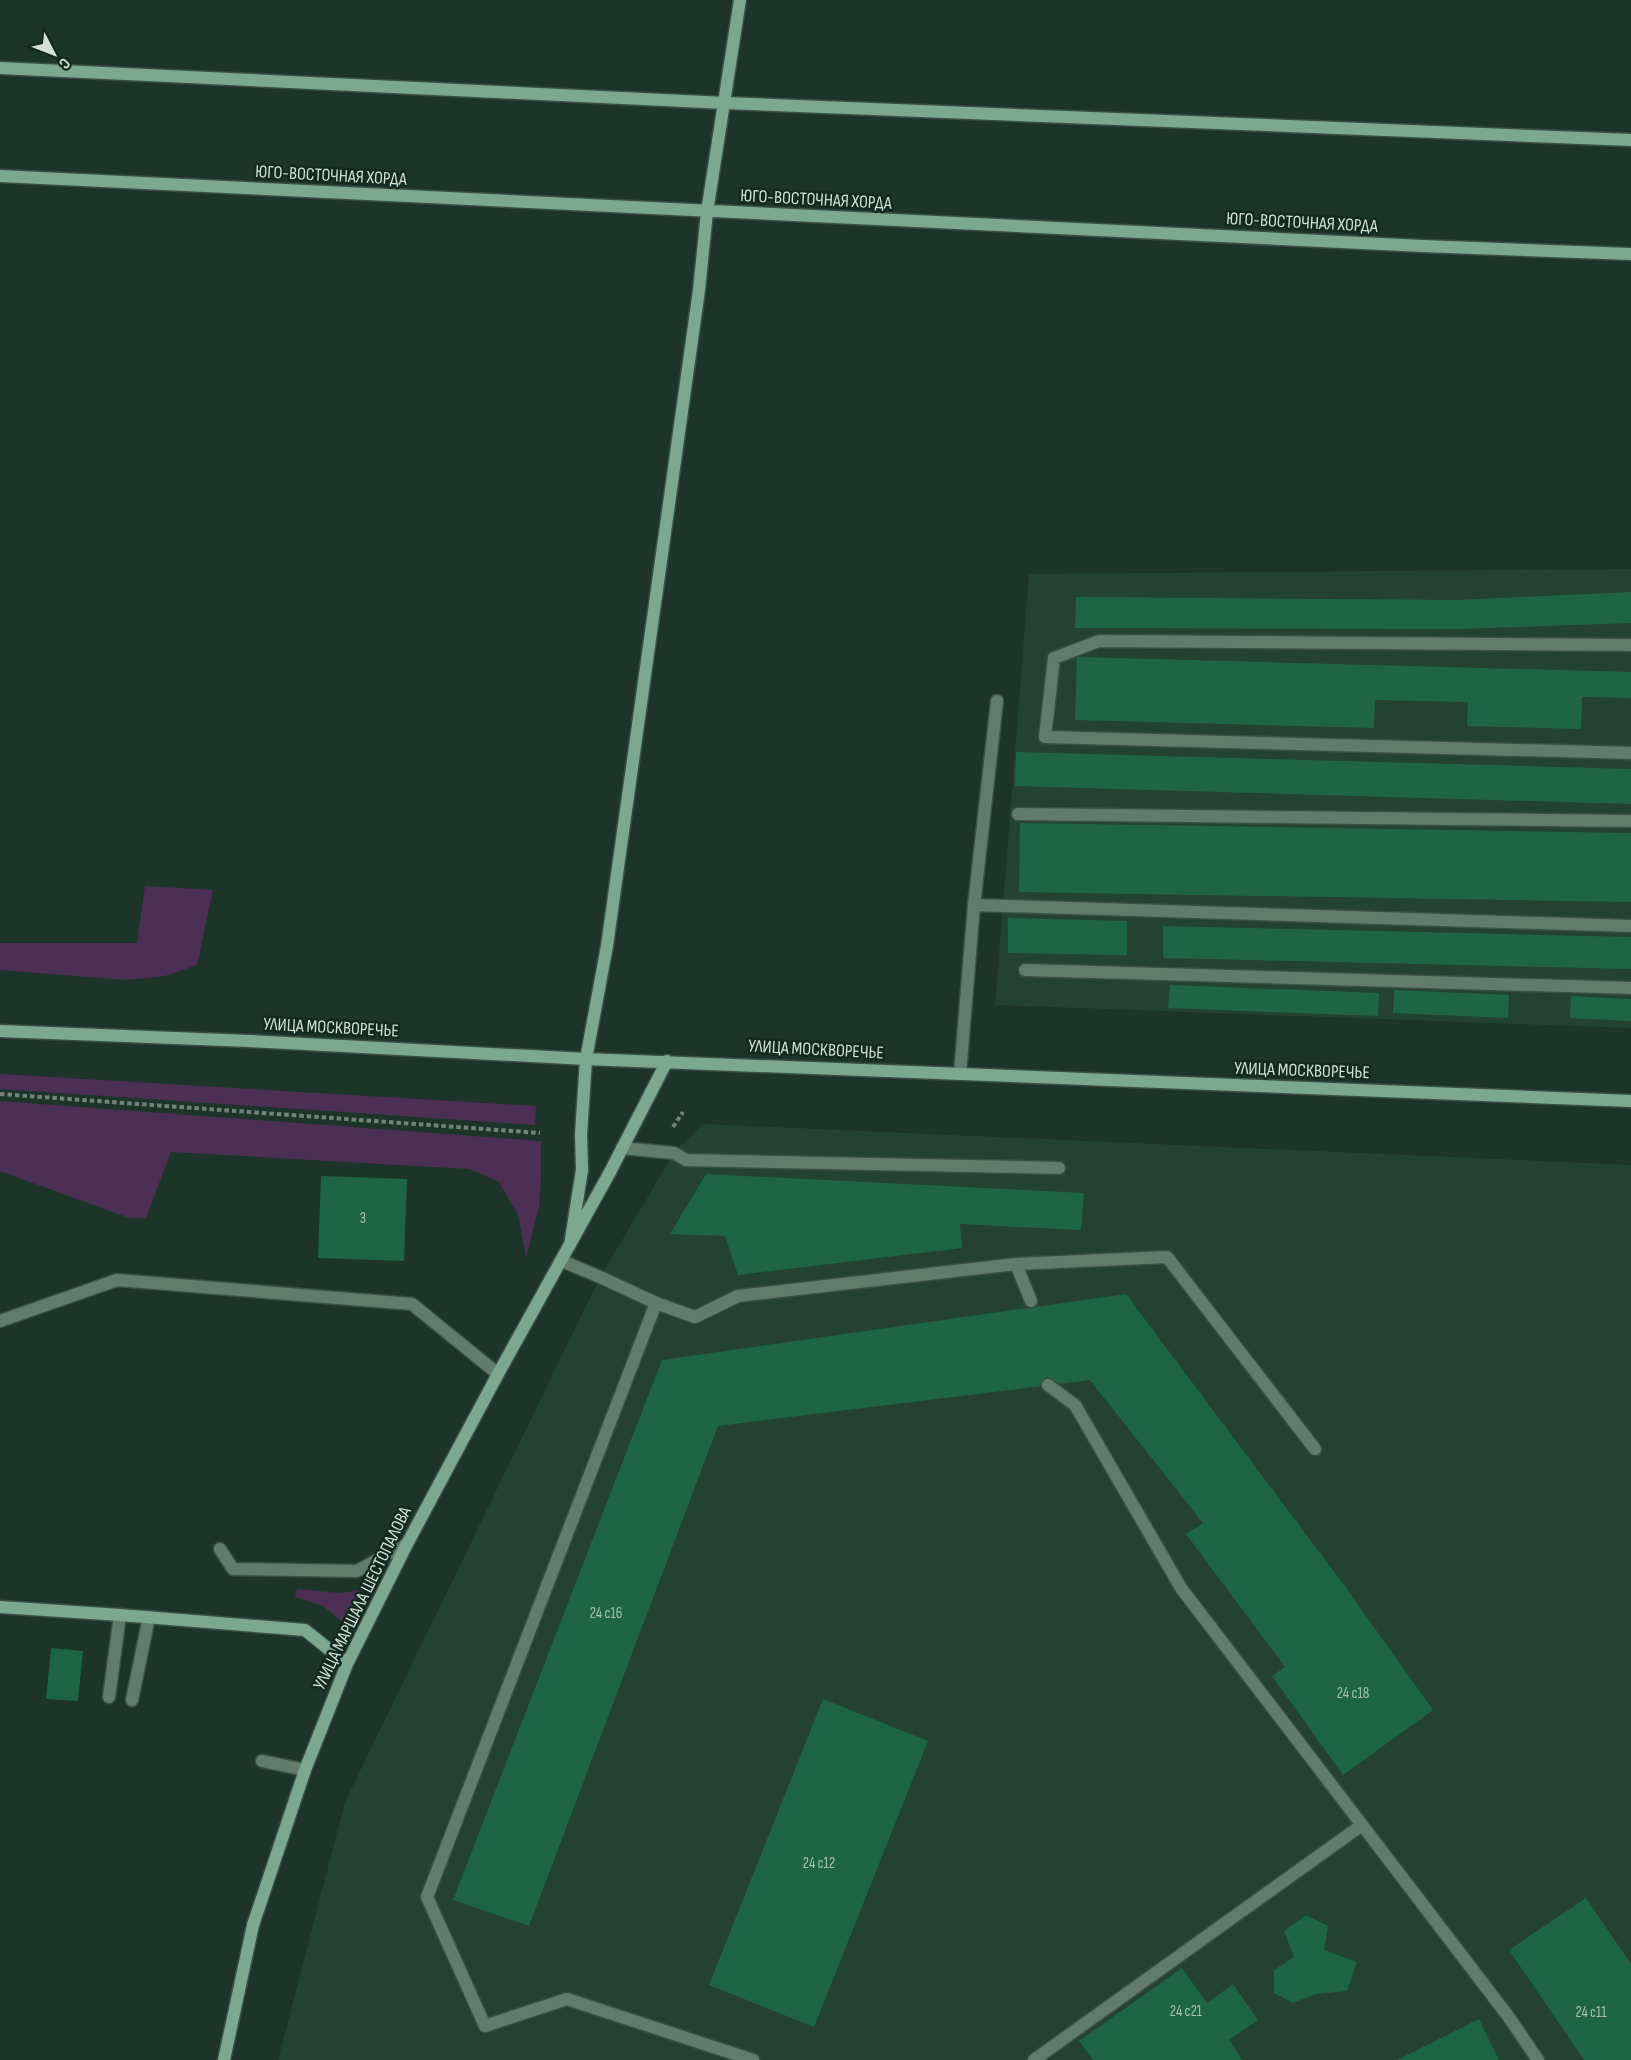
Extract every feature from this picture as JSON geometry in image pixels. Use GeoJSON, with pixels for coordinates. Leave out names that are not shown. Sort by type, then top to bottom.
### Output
{"type":"FeatureCollection","features":[{"type":"Feature","properties":{"kind":"main road"},"geometry":{"type":"LineString","coordinates":[[570,1245],[582,1170],[581,1134],[586,1059],[607,946],[697,302],[707,212],[740,0]]}},
{"type":"Feature","properties":{"kind":"main road"},"geometry":{"type":"LineString","coordinates":[[0,68],[724,103],[1631,140]]}},
{"type":"Feature","properties":{"kind":"main road","name":"ЮГО-ВОСТОЧНАЯ ХОРДА"},"geometry":{"type":"LineString","coordinates":[[0,176],[707,212],[1631,254]]}},
{"type":"Feature","properties":{"kind":"main road","name":"УЛИЦА МОСКВОРЕЧЬЕ"},"geometry":{"type":"LineString","coordinates":[[0,1031],[249,1041],[586,1059],[1631,1101]]}},
{"type":"Feature","properties":{"kind":"main road","name":"УЛИЦА МАРШАЛА ШЕСТОПАЛОВА"},"geometry":{"type":"LineString","coordinates":[[224,2060],[253,1924],[305,1770],[346,1664],[407,1544],[498,1374],[562,1261],[667,1061]]}},
{"type":"Feature","properties":{"kind":"main road"},"geometry":{"type":"LineString","coordinates":[[0,1607],[120,1614],[304,1630],[346,1664]]}},
{"type":"Feature","properties":{"kind":"lane"},"geometry":{"type":"LineString","coordinates":[[1631,645],[1099,641],[1054,658],[1045,737],[1631,753]]}},
{"type":"Feature","properties":{"kind":"lane"},"geometry":{"type":"LineString","coordinates":[[960,1074],[974,905],[997,701]]}},
{"type":"Feature","properties":{"kind":"lane"},"geometry":{"type":"LineString","coordinates":[[1018,814],[1631,821]]}},
{"type":"Feature","properties":{"kind":"lane"},"geometry":{"type":"LineString","coordinates":[[974,905],[1631,926]]}},
{"type":"Feature","properties":{"kind":"lane"},"geometry":{"type":"LineString","coordinates":[[1025,970],[1631,988]]}},
{"type":"Feature","properties":{"kind":"lane"},"geometry":{"type":"LineString","coordinates":[[622,1148],[674,1153],[686,1160],[1059,1168]]}},
{"type":"Feature","properties":{"kind":"lane"},"geometry":{"type":"LineString","coordinates":[[562,1261],[656,1303],[695,1317],[738,1296],[1016,1264],[1167,1257],[1315,1449]]}},
{"type":"Feature","properties":{"kind":"lane"},"geometry":{"type":"LineString","coordinates":[[1016,1264],[1031,1301]]}},
{"type":"Feature","properties":{"kind":"lane"},"geometry":{"type":"LineString","coordinates":[[0,1321],[117,1280],[412,1304],[498,1374]]}},
{"type":"Feature","properties":{"kind":"lane"},"geometry":{"type":"LineString","coordinates":[[656,1303],[427,1896],[485,2026],[567,1999],[753,2060]]}},
{"type":"Feature","properties":{"kind":"lane"},"geometry":{"type":"LineString","coordinates":[[1048,1385],[1076,1405],[1181,1588],[1501,2007],[1538,2060]]}},
{"type":"Feature","properties":{"kind":"lane"},"geometry":{"type":"LineString","coordinates":[[220,1549],[233,1569],[357,1571],[407,1544]]}},
{"type":"Feature","properties":{"kind":"lane"},"geometry":{"type":"LineString","coordinates":[[109,1697],[120,1614]]}},
{"type":"Feature","properties":{"kind":"lane"},"geometry":{"type":"LineString","coordinates":[[132,1700],[149,1617]]}},
{"type":"Feature","properties":{"kind":"lane"},"geometry":{"type":"LineString","coordinates":[[262,1761],[305,1770]]}},
{"type":"Feature","properties":{"kind":"lane"},"geometry":{"type":"LineString","coordinates":[[1034,2060],[1362,1826]]}},
{"type":"Feature","properties":{"kind":"path"},"geometry":{"type":"LineString","coordinates":[[0,1094],[540,1133]]}},
{"type":"Feature","properties":{"kind":"shaded area"},"geometry":{"type":"Polygon","coordinates":[[[1631,569],[1631,1028],[995,1005],[1029,574],[1631,569]]]}},
{"type":"Feature","properties":{"kind":"shaded area"},"geometry":{"type":"Polygon","coordinates":[[[145,886],[213,890],[197,965],[165,976],[127,980],[0,970],[0,943],[137,943],[145,886]]]}},
{"type":"Feature","properties":{"kind":"shaded area"},"geometry":{"type":"Polygon","coordinates":[[[0,1074],[536,1106],[535,1125],[0,1089],[0,1074]]]}},
{"type":"Feature","properties":{"kind":"shaded area"},"geometry":{"type":"Polygon","coordinates":[[[0,1101],[541,1141],[539,1207],[526,1258],[518,1215],[499,1182],[469,1169],[171,1152],[146,1218],[129,1218],[0,1171],[0,1101]]]}},
{"type":"Feature","properties":{"kind":"shaded area"},"geometry":{"type":"Polygon","coordinates":[[[703,1124],[1631,1165],[1631,2060],[278,2060],[345,1802],[600,1277],[674,1153],[703,1124]]]}},
{"type":"Feature","properties":{"kind":"shaded area"},"geometry":{"type":"Polygon","coordinates":[[[297,1589],[339,1593],[361,1590],[344,1623],[323,1606],[295,1597],[297,1589]]]}},
{"type":"Feature","properties":{"kind":"building"},"geometry":{"type":"Polygon","coordinates":[[[1631,592],[1631,623],[1458,629],[1075,628],[1076,597],[1458,600],[1631,592]]]}},
{"type":"Feature","properties":{"kind":"building"},"geometry":{"type":"Polygon","coordinates":[[[1077,657],[1631,672],[1631,698],[1582,697],[1581,729],[1467,726],[1468,702],[1375,700],[1374,728],[1075,720],[1077,657]]]}},
{"type":"Feature","properties":{"kind":"building"},"geometry":{"type":"Polygon","coordinates":[[[1016,752],[1631,769],[1631,804],[1015,786],[1016,752]]]}},
{"type":"Feature","properties":{"kind":"building"},"geometry":{"type":"Polygon","coordinates":[[[1020,823],[1631,833],[1631,902],[1019,892],[1020,823]]]}},
{"type":"Feature","properties":{"kind":"building"},"geometry":{"type":"Polygon","coordinates":[[[1008,918],[1127,921],[1127,955],[1008,953],[1008,918]]]}},
{"type":"Feature","properties":{"kind":"building"},"geometry":{"type":"Polygon","coordinates":[[[1163,926],[1631,937],[1631,969],[1163,958],[1163,926]]]}},
{"type":"Feature","properties":{"kind":"building"},"geometry":{"type":"Polygon","coordinates":[[[1170,985],[1379,993],[1378,1016],[1168,1008],[1170,985]]]}},
{"type":"Feature","properties":{"kind":"building"},"geometry":{"type":"Polygon","coordinates":[[[1394,990],[1509,995],[1508,1018],[1393,1013],[1394,990]]]}},
{"type":"Feature","properties":{"kind":"building"},"geometry":{"type":"Polygon","coordinates":[[[1571,996],[1631,999],[1631,1021],[1570,1018],[1571,996]]]}},
{"type":"Feature","properties":{"kind":"building"},"geometry":{"type":"Polygon","coordinates":[[[706,1174],[1084,1193],[1081,1230],[960,1224],[962,1248],[738,1275],[725,1236],[670,1234],[706,1174]]]}},
{"type":"Feature","properties":{"kind":"building"},"geometry":{"type":"Polygon","coordinates":[[[321,1176],[407,1179],[404,1261],[318,1258],[321,1176]]]}},
{"type":"Feature","properties":{"kind":"building"},"geometry":{"type":"Polygon","coordinates":[[[1126,1294],[1344,1585],[1433,1710],[1343,1775],[1272,1676],[1285,1667],[1186,1534],[1203,1523],[1090,1380],[718,1426],[529,1926],[453,1900],[662,1360],[1126,1294]]]}},
{"type":"Feature","properties":{"kind":"building"},"geometry":{"type":"Polygon","coordinates":[[[51,1648],[83,1651],[78,1701],[46,1699],[51,1648]]]}},
{"type":"Feature","properties":{"kind":"building"},"geometry":{"type":"Polygon","coordinates":[[[823,1699],[928,1741],[814,2027],[709,1985],[823,1699]]]}},
{"type":"Feature","properties":{"kind":"building"},"geometry":{"type":"Polygon","coordinates":[[[1586,1898],[1631,1964],[1631,2060],[1584,2060],[1509,1950],[1586,1898]]]}},
{"type":"Feature","properties":{"kind":"building"},"geometry":{"type":"Polygon","coordinates":[[[1306,1915],[1328,1926],[1324,1950],[1357,1962],[1347,1991],[1316,1994],[1293,2003],[1274,1993],[1274,1970],[1294,1957],[1284,1931],[1306,1915]]]}},
{"type":"Feature","properties":{"kind":"building"},"geometry":{"type":"Polygon","coordinates":[[[1182,1968],[1207,2003],[1233,1984],[1258,2020],[1229,2040],[1242,2060],[1093,2060],[1079,2041],[1182,1968]]]}},
{"type":"Feature","properties":{"kind":"building"},"geometry":{"type":"Polygon","coordinates":[[[1479,2019],[1499,2060],[1397,2060],[1479,2019]]]}}]}
